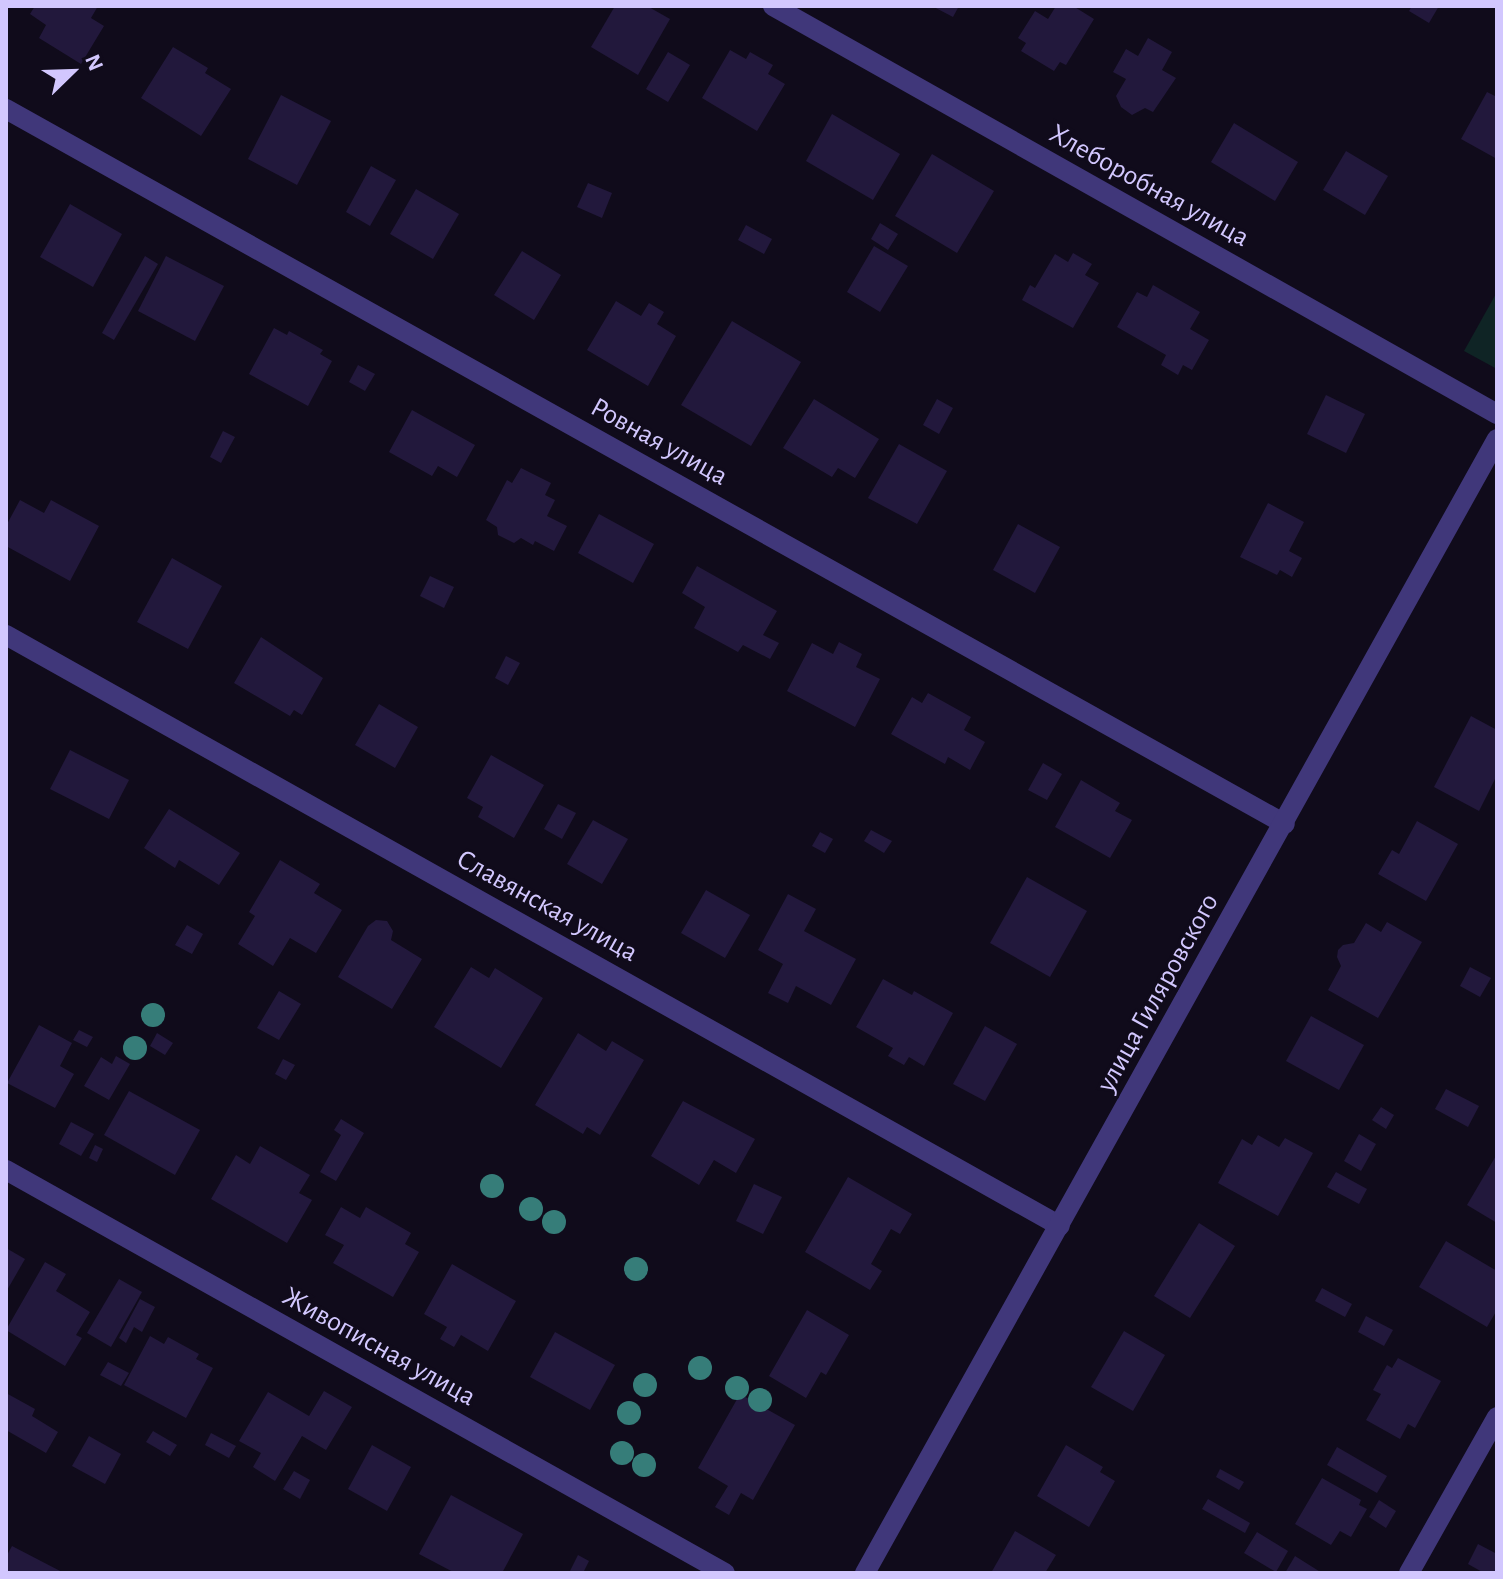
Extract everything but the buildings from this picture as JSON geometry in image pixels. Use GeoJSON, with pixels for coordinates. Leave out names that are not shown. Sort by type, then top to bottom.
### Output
{"type":"FeatureCollection","features":[{"type":"Feature","properties":{"kind":"street","name":"Хлеборобная улица"},"geometry":{"type":"LineString","coordinates":[[773,6],[1497,414]]}},
{"type":"Feature","properties":{"kind":"street","name":"Ровная улица"},"geometry":{"type":"LineString","coordinates":[[6,109],[1285,824]]}},
{"type":"Feature","properties":{"kind":"street","name":"улица Гиляровского"},"geometry":{"type":"LineString","coordinates":[[865,1573],[1497,439]]}},
{"type":"Feature","properties":{"kind":"street","name":"Славянская улица"},"geometry":{"type":"LineString","coordinates":[[6,635],[1060,1226]]}},
{"type":"Feature","properties":{"kind":"street","name":"Живописная улица"},"geometry":{"type":"LineString","coordinates":[[6,1170],[725,1573]]}},
{"type":"Feature","properties":{"kind":"street"},"geometry":{"type":"LineString","coordinates":[[1409,1573],[1497,1417]]}},
{"type":"Feature","properties":{"kind":"green space"},"geometry":{"type":"Polygon","coordinates":[[[1497,292],[1497,369],[1464,351],[1497,292]]]}}]}
